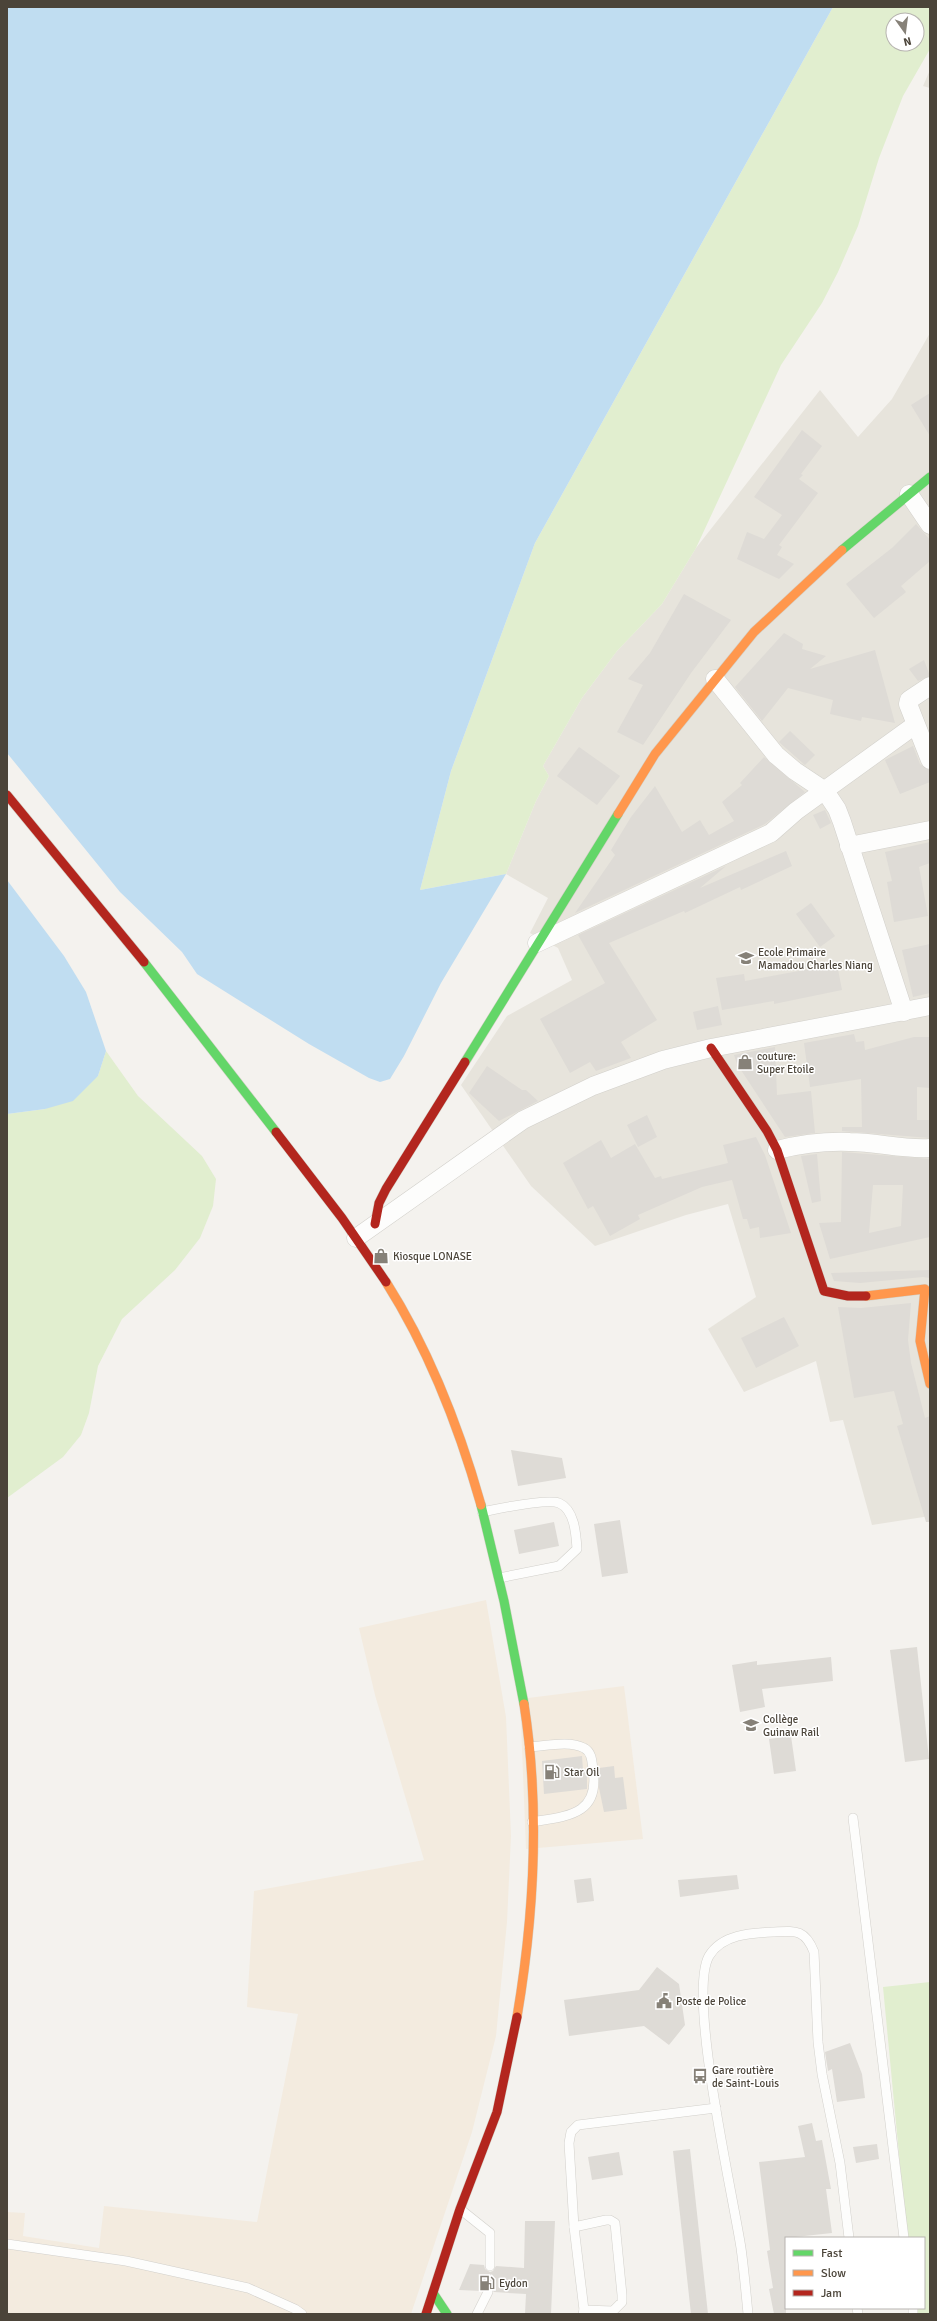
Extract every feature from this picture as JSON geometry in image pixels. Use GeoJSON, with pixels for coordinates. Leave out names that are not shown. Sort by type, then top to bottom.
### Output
{"type":"FeatureCollection","features":[{"type":"Feature","properties":{"kind":"main road"},"geometry":{"type":"LineString","coordinates":[[376,1224],[379,1203],[386,1189],[655,754],[715,680],[765,622],[840,552],[930,477]]}},
{"type":"Feature","properties":{"kind":"main road"},"geometry":{"type":"LineString","coordinates":[[7,795],[186,1014],[378,1269],[419,1340],[450,1411],[469,1464],[499,1578],[519,1675],[529,1748],[531,1822],[525,1946],[514,2032],[500,2102],[486,2144],[460,2209],[426,2314]]}},
{"type":"Feature","properties":{"kind":"main road"},"geometry":{"type":"LineString","coordinates":[[711,1048],[767,1131],[777,1150],[824,1291],[831,1294],[868,1295],[925,1289],[920,1341],[923,1361],[930,1384]]}},
{"type":"Feature","properties":{"kind":"main road"},"geometry":{"type":"LineString","coordinates":[[433,2293],[447,2314]]}},
{"type":"Feature","properties":{"kind":"street"},"geometry":{"type":"LineString","coordinates":[[909,494],[930,525]]}},
{"type":"Feature","properties":{"kind":"street"},"geometry":{"type":"LineString","coordinates":[[715,680],[776,754],[795,771],[825,791],[837,810],[904,1012]]}},
{"type":"Feature","properties":{"kind":"street"},"geometry":{"type":"LineString","coordinates":[[930,686],[909,700],[908,704],[930,760]]}},
{"type":"Feature","properties":{"kind":"street"},"geometry":{"type":"LineString","coordinates":[[537,943],[771,833],[796,811],[916,725]]}},
{"type":"Feature","properties":{"kind":"street"},"geometry":{"type":"LineString","coordinates":[[849,846],[930,830]]}},
{"type":"Feature","properties":{"kind":"street"},"geometry":{"type":"LineString","coordinates":[[356,1238],[523,1120],[593,1086],[663,1060],[711,1048],[930,1006]]}},
{"type":"Feature","properties":{"kind":"street"},"geometry":{"type":"LineString","coordinates":[[777,1150],[806,1144],[850,1142],[906,1148],[930,1148]]}},
{"type":"Feature","properties":{"kind":"lane"},"geometry":{"type":"LineString","coordinates":[[482,1512],[546,1501],[559,1503],[569,1512],[576,1530],[577,1549],[558,1566],[499,1578]]}},
{"type":"Feature","properties":{"kind":"lane"},"geometry":{"type":"LineString","coordinates":[[529,1748],[574,1745],[585,1748],[591,1756],[596,1787],[591,1800],[582,1809],[560,1817],[531,1822]]}},
{"type":"Feature","properties":{"kind":"lane"},"geometry":{"type":"LineString","coordinates":[[853,1818],[904,2237]]}},
{"type":"Feature","properties":{"kind":"lane"},"geometry":{"type":"LineString","coordinates":[[748,2314],[741,2249],[716,2108],[702,2003],[702,1978],[709,1955],[722,1942],[732,1937],[759,1932],[797,1931],[810,1940],[814,1952],[818,2042],[822,2074],[840,2163],[849,2237]]}},
{"type":"Feature","properties":{"kind":"lane"},"geometry":{"type":"LineString","coordinates":[[574,2227],[610,2220],[616,2228],[622,2302],[613,2311],[584,2312],[574,2227],[569,2143],[571,2132],[578,2125],[716,2108]]}},
{"type":"Feature","properties":{"kind":"lane"},"geometry":{"type":"LineString","coordinates":[[460,2209],[490,2233],[490,2266]]}},
{"type":"Feature","properties":{"kind":"lane"},"geometry":{"type":"LineString","coordinates":[[7,2244],[126,2260],[248,2288],[295,2309],[302,2314]]}},
{"type":"Feature","properties":{"kind":"lane"},"geometry":{"type":"LineString","coordinates":[[477,2314],[488,2292]]}},
{"type":"Feature","properties":{"kind":"shaded area"},"geometry":{"type":"Polygon","coordinates":[[[930,70],[930,88],[923,86],[930,70]]]}},
{"type":"Feature","properties":{"kind":"shaded area"},"geometry":{"type":"Polygon","coordinates":[[[930,333],[930,1516],[872,1525],[843,1420],[830,1422],[816,1361],[744,1392],[708,1329],[756,1297],[728,1204],[686,1215],[595,1246],[531,1186],[461,1085],[507,1016],[572,980],[558,948],[530,933],[548,898],[506,874],[536,801],[549,776],[543,766],[582,698],[617,651],[662,604],[696,548],[820,390],[858,437],[892,399],[930,333]]]}},
{"type":"Feature","properties":{"kind":"shaded area"},"geometry":{"type":"Polygon","coordinates":[[[486,1600],[506,1717],[511,1836],[507,1922],[496,2036],[472,2132],[411,2314],[7,2314],[7,2212],[25,2213],[23,2236],[99,2248],[104,2206],[257,2222],[298,2014],[247,2007],[254,1891],[424,1860],[375,1695],[359,1628],[486,1600]]]}},
{"type":"Feature","properties":{"kind":"shaded area"},"geometry":{"type":"Polygon","coordinates":[[[624,1686],[643,1839],[526,1849],[520,1699],[624,1686]]]}},
{"type":"Feature","properties":{"kind":"green space"},"geometry":{"type":"Polygon","coordinates":[[[833,7],[930,7],[930,49],[903,96],[879,158],[858,226],[838,272],[822,303],[781,365],[696,548],[662,604],[617,651],[582,698],[543,766],[549,776],[536,801],[506,874],[420,890],[451,771],[535,543],[833,7]]]}},
{"type":"Feature","properties":{"kind":"green space"},"geometry":{"type":"Polygon","coordinates":[[[106,1051],[138,1096],[202,1156],[216,1179],[213,1206],[200,1238],[175,1270],[122,1319],[98,1366],[89,1413],[81,1435],[63,1457],[7,1498],[7,1114],[45,1109],[98,1076],[106,1051]]]}},
{"type":"Feature","properties":{"kind":"green space"},"geometry":{"type":"Polygon","coordinates":[[[930,1982],[930,2314],[915,2314],[914,2309],[925,2309],[925,2237],[907,2237],[883,1987],[930,1982]]]}},
{"type":"Feature","properties":{"kind":"water"},"geometry":{"type":"Polygon","coordinates":[[[7,7],[833,7],[535,543],[451,771],[420,890],[506,874],[441,983],[404,1056],[390,1079],[380,1082],[369,1078],[309,1044],[197,974],[182,952],[120,892],[7,753],[7,7]]]}},
{"type":"Feature","properties":{"kind":"water"},"geometry":{"type":"Polygon","coordinates":[[[7,880],[64,956],[86,992],[106,1051],[98,1076],[73,1101],[45,1109],[7,1114],[7,880]]]}},
{"type":"Feature","properties":{"kind":"building"},"geometry":{"type":"Polygon","coordinates":[[[930,393],[930,436],[911,405],[930,393]]]}},
{"type":"Feature","properties":{"kind":"building"},"geometry":{"type":"Polygon","coordinates":[[[802,430],[822,446],[801,474],[803,475],[799,479],[818,493],[779,545],[782,547],[777,555],[794,564],[779,579],[737,559],[747,532],[764,539],[782,515],[754,497],[802,430]]]}},
{"type":"Feature","properties":{"kind":"building"},"geometry":{"type":"Polygon","coordinates":[[[916,524],[930,540],[930,561],[901,586],[906,592],[874,618],[846,584],[892,548],[916,524]]]}},
{"type":"Feature","properties":{"kind":"building"},"geometry":{"type":"Polygon","coordinates":[[[684,594],[731,620],[691,673],[643,745],[617,732],[643,685],[628,679],[650,653],[684,594]]]}},
{"type":"Feature","properties":{"kind":"building"},"geometry":{"type":"Polygon","coordinates":[[[784,633],[803,644],[802,649],[826,656],[810,669],[875,650],[895,723],[862,717],[861,721],[830,714],[833,700],[788,688],[762,721],[735,687],[784,633]]]}},
{"type":"Feature","properties":{"kind":"building"},"geometry":{"type":"Polygon","coordinates":[[[924,660],[930,676],[918,681],[909,669],[924,660]]]}},
{"type":"Feature","properties":{"kind":"building"},"geometry":{"type":"Polygon","coordinates":[[[790,731],[815,755],[805,765],[779,742],[790,731]]]}},
{"type":"Feature","properties":{"kind":"building"},"geometry":{"type":"Polygon","coordinates":[[[913,746],[920,764],[929,770],[930,782],[900,794],[885,760],[913,746]]]}},
{"type":"Feature","properties":{"kind":"building"},"geometry":{"type":"Polygon","coordinates":[[[579,747],[620,776],[597,805],[557,776],[579,747]]]}},
{"type":"Feature","properties":{"kind":"building"},"geometry":{"type":"Polygon","coordinates":[[[764,757],[805,792],[765,824],[575,913],[615,855],[611,850],[631,817],[655,786],[682,832],[700,820],[709,835],[734,821],[722,802],[742,785],[740,783],[764,757]]]}},
{"type":"Feature","properties":{"kind":"building"},"geometry":{"type":"Polygon","coordinates":[[[825,810],[831,823],[820,829],[813,815],[825,810]]]}},
{"type":"Feature","properties":{"kind":"building"},"geometry":{"type":"Polygon","coordinates":[[[930,842],[930,863],[919,867],[928,916],[894,922],[887,882],[892,881],[885,852],[930,842]]]}},
{"type":"Feature","properties":{"kind":"building"},"geometry":{"type":"Polygon","coordinates":[[[786,851],[792,866],[741,890],[740,887],[685,913],[684,911],[609,943],[657,1020],[621,1042],[631,1058],[596,1071],[590,1062],[570,1073],[540,1019],[605,983],[578,935],[726,866],[700,888],[786,851]]]}},
{"type":"Feature","properties":{"kind":"building"},"geometry":{"type":"Polygon","coordinates":[[[811,903],[835,936],[820,947],[796,914],[811,903]]]}},
{"type":"Feature","properties":{"kind":"building"},"geometry":{"type":"Polygon","coordinates":[[[930,944],[930,993],[913,997],[902,950],[930,944]]]}},
{"type":"Feature","properties":{"kind":"building"},"geometry":{"type":"Polygon","coordinates":[[[837,964],[842,990],[774,1004],[774,1001],[722,1010],[716,978],[744,974],[745,981],[837,964]]]}},
{"type":"Feature","properties":{"kind":"building"},"geometry":{"type":"Polygon","coordinates":[[[718,1006],[722,1025],[697,1030],[693,1012],[718,1006]]]}},
{"type":"Feature","properties":{"kind":"building"},"geometry":{"type":"Polygon","coordinates":[[[854,1034],[856,1042],[864,1041],[865,1050],[914,1037],[930,1037],[930,1088],[917,1087],[917,1120],[930,1120],[930,1138],[842,1131],[842,1127],[862,1127],[861,1079],[810,1087],[804,1043],[854,1034]]]}},
{"type":"Feature","properties":{"kind":"building"},"geometry":{"type":"Polygon","coordinates":[[[775,1047],[777,1095],[811,1091],[815,1133],[785,1137],[737,1064],[734,1055],[775,1047]]]}},
{"type":"Feature","properties":{"kind":"building"},"geometry":{"type":"Polygon","coordinates":[[[487,1066],[522,1090],[526,1090],[538,1101],[499,1121],[469,1093],[487,1066]]]}},
{"type":"Feature","properties":{"kind":"building"},"geometry":{"type":"Polygon","coordinates":[[[647,1115],[657,1137],[638,1147],[627,1125],[647,1115]]]}},
{"type":"Feature","properties":{"kind":"building"},"geometry":{"type":"Polygon","coordinates":[[[756,1137],[765,1155],[791,1233],[760,1238],[759,1227],[750,1229],[747,1219],[743,1219],[732,1180],[702,1187],[638,1215],[640,1219],[610,1236],[593,1206],[588,1209],[563,1163],[601,1140],[611,1158],[635,1144],[655,1178],[661,1176],[662,1179],[728,1163],[723,1145],[756,1137]]]}},
{"type":"Feature","properties":{"kind":"building"},"geometry":{"type":"Polygon","coordinates":[[[842,1152],[930,1159],[930,1237],[830,1259],[819,1223],[841,1222],[842,1152]],[[873,1185],[869,1233],[901,1226],[903,1185],[873,1185]]]}},
{"type":"Feature","properties":{"kind":"building"},"geometry":{"type":"Polygon","coordinates":[[[817,1154],[821,1201],[812,1203],[801,1156],[817,1154]]]}},
{"type":"Feature","properties":{"kind":"building"},"geometry":{"type":"Polygon","coordinates":[[[930,1270],[930,1278],[923,1277],[860,1283],[834,1281],[831,1273],[930,1270]]]}},
{"type":"Feature","properties":{"kind":"building"},"geometry":{"type":"Polygon","coordinates":[[[911,1303],[908,1340],[911,1363],[925,1418],[930,1416],[930,1522],[926,1522],[897,1426],[903,1424],[894,1391],[854,1398],[838,1307],[861,1308],[911,1303]]]}},
{"type":"Feature","properties":{"kind":"building"},"geometry":{"type":"Polygon","coordinates":[[[784,1317],[799,1346],[756,1368],[741,1338],[784,1317]]]}},
{"type":"Feature","properties":{"kind":"building"},"geometry":{"type":"Polygon","coordinates":[[[511,1450],[562,1458],[566,1478],[518,1486],[511,1450]]]}},
{"type":"Feature","properties":{"kind":"building"},"geometry":{"type":"Polygon","coordinates":[[[620,1520],[628,1573],[602,1577],[594,1524],[620,1520]]]}},
{"type":"Feature","properties":{"kind":"building"},"geometry":{"type":"Polygon","coordinates":[[[554,1522],[559,1546],[519,1554],[514,1530],[554,1522]]]}},
{"type":"Feature","properties":{"kind":"building"},"geometry":{"type":"Polygon","coordinates":[[[917,1647],[929,1759],[905,1762],[890,1650],[917,1647]]]}},
{"type":"Feature","properties":{"kind":"building"},"geometry":{"type":"Polygon","coordinates":[[[831,1657],[833,1681],[762,1689],[765,1707],[740,1712],[732,1665],[757,1661],[757,1665],[831,1657]]]}},
{"type":"Feature","properties":{"kind":"building"},"geometry":{"type":"Polygon","coordinates":[[[791,1736],[796,1771],[774,1774],[769,1739],[791,1736]]]}},
{"type":"Feature","properties":{"kind":"building"},"geometry":{"type":"Polygon","coordinates":[[[582,1756],[583,1770],[587,1770],[587,1789],[544,1794],[542,1761],[582,1756]]]}},
{"type":"Feature","properties":{"kind":"building"},"geometry":{"type":"Polygon","coordinates":[[[614,1766],[615,1778],[623,1777],[627,1809],[604,1812],[599,1788],[599,1768],[614,1766]]]}},
{"type":"Feature","properties":{"kind":"building"},"geometry":{"type":"Polygon","coordinates":[[[737,1875],[739,1889],[680,1897],[678,1880],[737,1875]]]}},
{"type":"Feature","properties":{"kind":"building"},"geometry":{"type":"Polygon","coordinates":[[[591,1878],[594,1901],[577,1903],[574,1880],[591,1878]]]}},
{"type":"Feature","properties":{"kind":"building"},"geometry":{"type":"Polygon","coordinates":[[[657,1967],[679,1984],[685,2025],[669,2045],[644,2026],[569,2036],[564,2000],[639,1990],[657,1967]]]}},
{"type":"Feature","properties":{"kind":"building"},"geometry":{"type":"Polygon","coordinates":[[[850,2043],[862,2074],[865,2098],[837,2102],[832,2069],[828,2071],[825,2052],[850,2043]]]}},
{"type":"Feature","properties":{"kind":"building"},"geometry":{"type":"Polygon","coordinates":[[[812,2123],[816,2141],[822,2140],[831,2189],[826,2189],[832,2233],[785,2237],[786,2314],[774,2314],[769,2289],[773,2288],[767,2251],[770,2250],[759,2162],[805,2157],[798,2126],[812,2123]]]}},
{"type":"Feature","properties":{"kind":"building"},"geometry":{"type":"Polygon","coordinates":[[[877,2144],[879,2159],[856,2163],[853,2147],[877,2144]]]}},
{"type":"Feature","properties":{"kind":"building"},"geometry":{"type":"Polygon","coordinates":[[[690,2149],[708,2314],[691,2314],[673,2151],[690,2149]]]}},
{"type":"Feature","properties":{"kind":"building"},"geometry":{"type":"Polygon","coordinates":[[[619,2152],[623,2175],[592,2180],[588,2157],[619,2152]]]}},
{"type":"Feature","properties":{"kind":"building"},"geometry":{"type":"Polygon","coordinates":[[[525,2221],[555,2221],[551,2314],[525,2314],[526,2294],[494,2292],[488,2286],[482,2291],[459,2290],[470,2264],[484,2265],[485,2269],[490,2272],[493,2271],[496,2266],[524,2268],[525,2221]]]}},
{"type":"Feature","properties":{"kind":"traffic: fast"},"geometry":{"type":"LineString","coordinates":[[842,550],[930,477]]}},
{"type":"Feature","properties":{"kind":"traffic: fast"},"geometry":{"type":"LineString","coordinates":[[465,1062],[618,814]]}},
{"type":"Feature","properties":{"kind":"traffic: fast"},"geometry":{"type":"LineString","coordinates":[[144,962],[276,1132]]}},
{"type":"Feature","properties":{"kind":"traffic: fast"},"geometry":{"type":"LineString","coordinates":[[481,1505],[504,1601],[524,1704]]}},
{"type":"Feature","properties":{"kind":"traffic: fast"},"geometry":{"type":"LineString","coordinates":[[433,2293],[447,2314]]}},
{"type":"Feature","properties":{"kind":"traffic: slow"},"geometry":{"type":"LineString","coordinates":[[618,814],[655,754],[754,632],[842,550]]}},
{"type":"Feature","properties":{"kind":"traffic: slow"},"geometry":{"type":"LineString","coordinates":[[386,1282],[416,1335],[453,1418],[481,1505]]}},
{"type":"Feature","properties":{"kind":"traffic: slow"},"geometry":{"type":"LineString","coordinates":[[866,1296],[925,1289],[920,1341],[930,1384]]}},
{"type":"Feature","properties":{"kind":"traffic: slow"},"geometry":{"type":"LineString","coordinates":[[517,2017],[528,1940],[533,1861],[532,1782],[524,1704]]}},
{"type":"Feature","properties":{"kind":"traffic: jam"},"geometry":{"type":"LineString","coordinates":[[7,795],[144,962]]}},
{"type":"Feature","properties":{"kind":"traffic: jam"},"geometry":{"type":"LineString","coordinates":[[711,1048],[767,1131],[777,1150],[824,1291],[848,1296],[866,1296]]}},
{"type":"Feature","properties":{"kind":"traffic: jam"},"geometry":{"type":"LineString","coordinates":[[375,1224],[379,1203],[386,1189],[465,1062]]}},
{"type":"Feature","properties":{"kind":"traffic: jam"},"geometry":{"type":"LineString","coordinates":[[276,1132],[342,1218],[386,1282]]}},
{"type":"Feature","properties":{"kind":"traffic: jam"},"geometry":{"type":"LineString","coordinates":[[426,2314],[460,2209],[497,2112],[517,2017]]}},
{"type":"Feature","properties":{"kind":"place","name":"Ecole Primaire Mamadou Charles Niang"},"geometry":{"type":"Point","coordinates":[746,958]}},
{"type":"Feature","properties":{"kind":"place","name":"couture: Super Etoile"},"geometry":{"type":"Point","coordinates":[745,1062]}},
{"type":"Feature","properties":{"kind":"place","name":"Kiosque LONASE"},"geometry":{"type":"Point","coordinates":[381,1256]}},
{"type":"Feature","properties":{"kind":"place","name":"Collège Guinaw Rail"},"geometry":{"type":"Point","coordinates":[751,1725]}},
{"type":"Feature","properties":{"kind":"place","name":"Star Oil"},"geometry":{"type":"Point","coordinates":[552,1772]}},
{"type":"Feature","properties":{"kind":"place","name":"Poste de Police"},"geometry":{"type":"Point","coordinates":[664,2001]}},
{"type":"Feature","properties":{"kind":"place","name":"Gare routière de Saint-Louis"},"geometry":{"type":"Point","coordinates":[700,2076]}},
{"type":"Feature","properties":{"kind":"place","name":"Eydon"},"geometry":{"type":"Point","coordinates":[487,2283]}}]}
